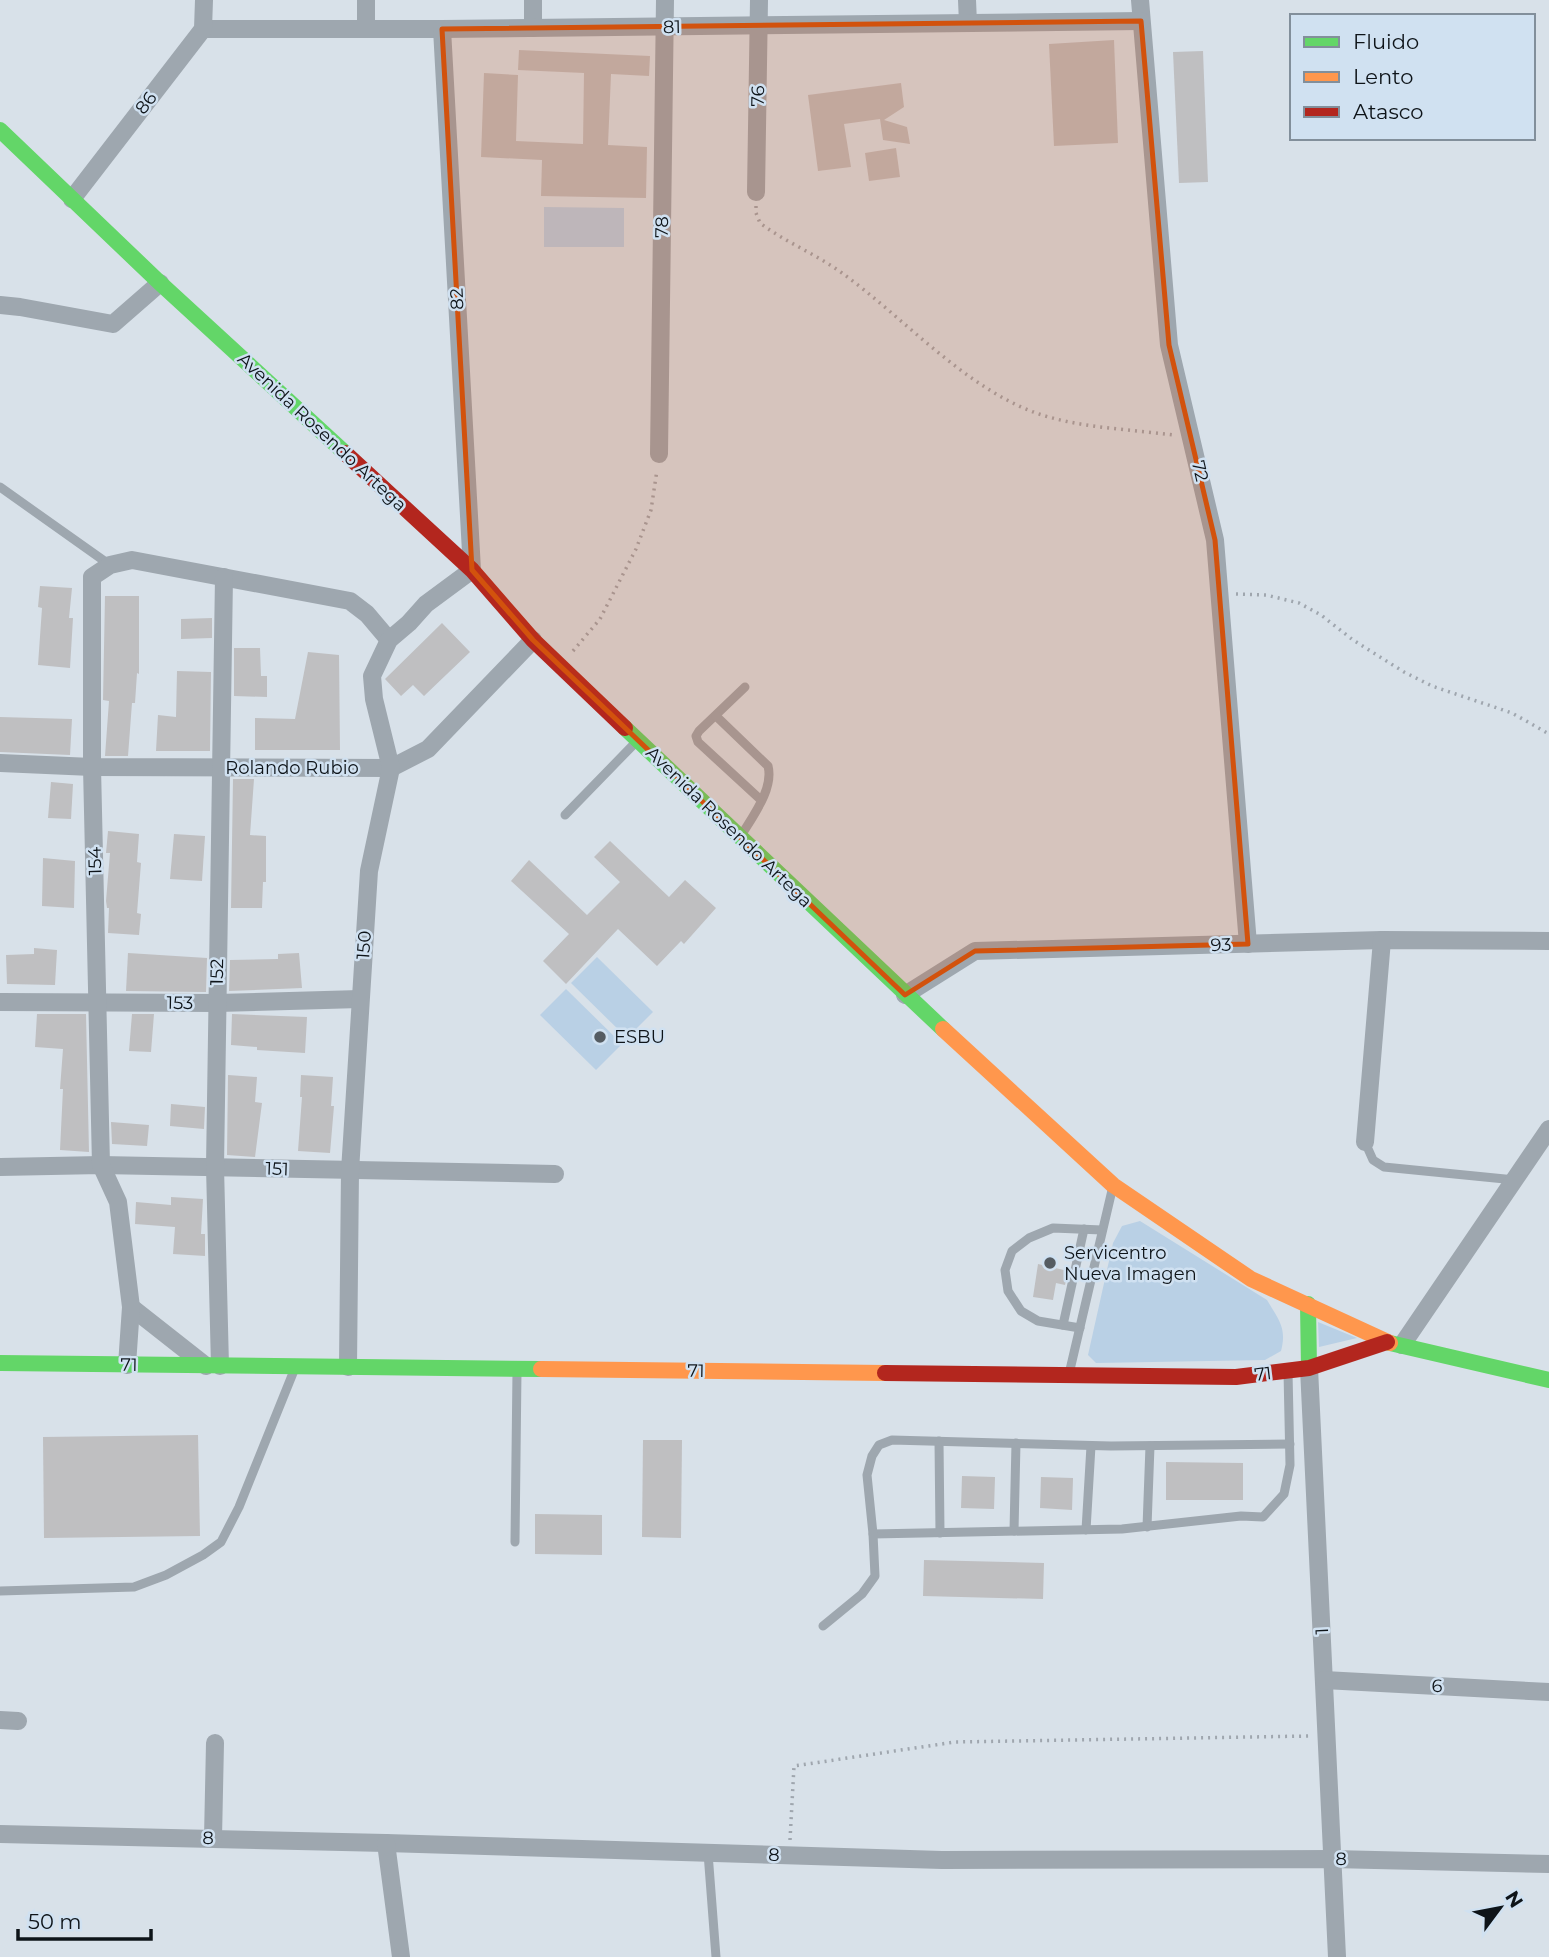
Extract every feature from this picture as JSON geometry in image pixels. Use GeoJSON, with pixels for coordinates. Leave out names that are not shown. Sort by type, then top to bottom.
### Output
{"type":"FeatureCollection","features":[{"type":"Feature","properties":{"kind":"main road","name":"Avenida Rosendo Artega"},"geometry":{"type":"LineString","coordinates":[[0,130],[160,283],[472,570],[533,640],[560,666],[905,995],[1113,1185],[1251,1279],[1394,1343],[1549,1380]]}},
{"type":"Feature","properties":{"kind":"main road","name":"1"},"geometry":{"type":"LineString","coordinates":[[1308,1304],[1309,1368]]}},
{"type":"Feature","properties":{"kind":"main road","name":"71"},"geometry":{"type":"LineString","coordinates":[[0,1363],[1236,1377],[1309,1368],[1394,1343]]}},
{"type":"Feature","properties":{"kind":"street"},"geometry":{"type":"LineString","coordinates":[[203,29],[204,0]]}},
{"type":"Feature","properties":{"kind":"street"},"geometry":{"type":"LineString","coordinates":[[366,0],[366,28]]}},
{"type":"Feature","properties":{"kind":"street"},"geometry":{"type":"LineString","coordinates":[[533,0],[533,28]]}},
{"type":"Feature","properties":{"kind":"street","name":"78"},"geometry":{"type":"LineString","coordinates":[[659,454],[664,0]]}},
{"type":"Feature","properties":{"kind":"street","name":"76"},"geometry":{"type":"LineString","coordinates":[[756,192],[759,0]]}},
{"type":"Feature","properties":{"kind":"street"},"geometry":{"type":"LineString","coordinates":[[967,0],[968,23]]}},
{"type":"Feature","properties":{"kind":"street","name":"72"},"geometry":{"type":"LineString","coordinates":[[1140,0],[1169,345],[1215,540],[1248,944]]}},
{"type":"Feature","properties":{"kind":"street","name":"81"},"geometry":{"type":"LineString","coordinates":[[203,29],[1141,21]]}},
{"type":"Feature","properties":{"kind":"street","name":"86"},"geometry":{"type":"LineString","coordinates":[[72,200],[203,29]]}},
{"type":"Feature","properties":{"kind":"street","name":"82"},"geometry":{"type":"LineString","coordinates":[[442,29],[472,570]]}},
{"type":"Feature","properties":{"kind":"street"},"geometry":{"type":"LineString","coordinates":[[0,306],[20,307],[113,324],[160,283]]}},
{"type":"Feature","properties":{"kind":"street"},"geometry":{"type":"LineString","coordinates":[[110,565],[132,560],[350,601],[367,614],[389,640]]}},
{"type":"Feature","properties":{"kind":"street","name":"154"},"geometry":{"type":"LineString","coordinates":[[101,1165],[90,621],[92,577],[110,565]]}},
{"type":"Feature","properties":{"kind":"street","name":"150"},"geometry":{"type":"LineString","coordinates":[[348,1367],[350,1171],[369,871],[391,768],[374,699],[372,676],[389,640],[426,604],[472,570]]}},
{"type":"Feature","properties":{"kind":"street","name":"152"},"geometry":{"type":"LineString","coordinates":[[213,1366],[224,578]]}},
{"type":"Feature","properties":{"kind":"street","name":"Rolando Rubio"},"geometry":{"type":"LineString","coordinates":[[0,763],[220,769],[391,768],[428,749],[533,640]]}},
{"type":"Feature","properties":{"kind":"street"},"geometry":{"type":"LineString","coordinates":[[1365,1142],[1382,940]]}},
{"type":"Feature","properties":{"kind":"street","name":"93"},"geometry":{"type":"LineString","coordinates":[[905,995],[975,951],[1382,940],[1549,941]]}},
{"type":"Feature","properties":{"kind":"street","name":"153"},"geometry":{"type":"LineString","coordinates":[[0,1002],[217,1003],[360,999]]}},
{"type":"Feature","properties":{"kind":"street"},"geometry":{"type":"LineString","coordinates":[[1394,1343],[1515,1180],[1549,1129]]}},
{"type":"Feature","properties":{"kind":"street"},"geometry":{"type":"LineString","coordinates":[[101,1165],[118,1202],[131,1307],[127,1364]]}},
{"type":"Feature","properties":{"kind":"street","name":"151"},"geometry":{"type":"LineString","coordinates":[[0,1167],[101,1165],[555,1174]]}},
{"type":"Feature","properties":{"kind":"street"},"geometry":{"type":"LineString","coordinates":[[131,1307],[213,1366]]}},
{"type":"Feature","properties":{"kind":"street","name":"1"},"geometry":{"type":"LineString","coordinates":[[1309,1368],[1337,1957]]}},
{"type":"Feature","properties":{"kind":"street","name":"6"},"geometry":{"type":"LineString","coordinates":[[1324,1680],[1549,1692]]}},
{"type":"Feature","properties":{"kind":"street"},"geometry":{"type":"LineString","coordinates":[[212,1838],[215,1743]]}},
{"type":"Feature","properties":{"kind":"street","name":"8"},"geometry":{"type":"LineString","coordinates":[[0,1834],[942,1860],[1332,1859],[1549,1864]]}},
{"type":"Feature","properties":{"kind":"street"},"geometry":{"type":"LineString","coordinates":[[386,1843],[401,1957]]}},
{"type":"Feature","properties":{"kind":"lane"},"geometry":{"type":"LineString","coordinates":[[0,487],[110,565]]}},
{"type":"Feature","properties":{"kind":"lane"},"geometry":{"type":"LineString","coordinates":[[745,687],[696,736],[698,741],[761,800]]}},
{"type":"Feature","properties":{"kind":"lane"},"geometry":{"type":"LineString","coordinates":[[716,716],[768,766],[770,773],[761,800],[740,837]]}},
{"type":"Feature","properties":{"kind":"lane"},"geometry":{"type":"LineString","coordinates":[[565,814],[638,740]]}},
{"type":"Feature","properties":{"kind":"lane"},"geometry":{"type":"LineString","coordinates":[[1365,1142],[1373,1160],[1384,1167],[1515,1180]]}},
{"type":"Feature","properties":{"kind":"lane"},"geometry":{"type":"LineString","coordinates":[[1069,1375],[1113,1185]]}},
{"type":"Feature","properties":{"kind":"lane"},"geometry":{"type":"LineString","coordinates":[[1080,1328],[1038,1321],[1021,1311],[1009,1291],[1005,1270],[1012,1251],[1029,1238],[1053,1228],[1102,1230]]}},
{"type":"Feature","properties":{"kind":"lane"},"geometry":{"type":"LineString","coordinates":[[1063,1325],[1084,1229]]}},
{"type":"Feature","properties":{"kind":"lane"},"geometry":{"type":"LineString","coordinates":[[0,1591],[134,1587],[166,1575],[221,1542],[239,1507],[296,1367]]}},
{"type":"Feature","properties":{"kind":"lane"},"geometry":{"type":"LineString","coordinates":[[515,1542],[517,1369]]}},
{"type":"Feature","properties":{"kind":"lane"},"geometry":{"type":"LineString","coordinates":[[873,1534],[1086,1530],[1147,1527],[1241,1516],[1263,1517],[1284,1494],[1290,1465],[1288,1371]]}},
{"type":"Feature","properties":{"kind":"lane"},"geometry":{"type":"LineString","coordinates":[[823,1626],[862,1594],[875,1576],[867,1475],[872,1456],[879,1445],[892,1440],[1091,1446],[1290,1444]]}},
{"type":"Feature","properties":{"kind":"lane"},"geometry":{"type":"LineString","coordinates":[[939,1441],[940,1533]]}},
{"type":"Feature","properties":{"kind":"lane"},"geometry":{"type":"LineString","coordinates":[[1014,1531],[1016,1443]]}},
{"type":"Feature","properties":{"kind":"lane"},"geometry":{"type":"LineString","coordinates":[[1086,1530],[1091,1446]]}},
{"type":"Feature","properties":{"kind":"lane"},"geometry":{"type":"LineString","coordinates":[[1147,1527],[1150,1446]]}},
{"type":"Feature","properties":{"kind":"lane"},"geometry":{"type":"LineString","coordinates":[[708,1853],[716,1957]]}},
{"type":"Feature","properties":{"kind":"path"},"geometry":{"type":"LineString","coordinates":[[756,192],[755,213],[760,223],[841,272],[940,354],[987,388],[1035,413],[1071,422],[1192,437]]}},
{"type":"Feature","properties":{"kind":"path"},"geometry":{"type":"LineString","coordinates":[[560,666],[600,619],[636,549],[651,510],[659,454]]}},
{"type":"Feature","properties":{"kind":"path"},"geometry":{"type":"LineString","coordinates":[[1220,594],[1266,595],[1299,603],[1404,672],[1432,686],[1512,713],[1549,734]]}},
{"type":"Feature","properties":{"kind":"path"},"geometry":{"type":"LineString","coordinates":[[789,1856],[794,1766],[955,1742],[1326,1736]]}},
{"type":"Feature","properties":{"kind":"highlighted area"},"geometry":{"type":"Polygon","coordinates":[[[1141,21],[1169,345],[1215,540],[1248,944],[975,951],[905,995],[533,640],[472,570],[442,29],[1141,21]]]}},
{"type":"Feature","properties":{"kind":"shaded area"},"geometry":{"type":"Polygon","coordinates":[[[544,207],[624,208],[624,247],[544,247],[544,207]]]}},
{"type":"Feature","properties":{"kind":"shaded area"},"geometry":{"type":"Polygon","coordinates":[[[597,957],[653,1012],[627,1038],[571,983],[597,957]]]}},
{"type":"Feature","properties":{"kind":"shaded area"},"geometry":{"type":"Polygon","coordinates":[[[566,989],[622,1044],[596,1070],[540,1015],[566,989]]]}},
{"type":"Feature","properties":{"kind":"shaded area"},"geometry":{"type":"Polygon","coordinates":[[[1140,1221],[1267,1300],[1282,1330],[1281,1351],[1265,1360],[1096,1363],[1088,1355],[1113,1243],[1122,1226],[1140,1221]]]}},
{"type":"Feature","properties":{"kind":"shaded area"},"geometry":{"type":"Polygon","coordinates":[[[1318,1322],[1357,1338],[1319,1347],[1318,1322]]]}},
{"type":"Feature","properties":{"kind":"building"},"geometry":{"type":"Polygon","coordinates":[[[1114,40],[1118,143],[1054,146],[1049,44],[1114,40]]]}},
{"type":"Feature","properties":{"kind":"building"},"geometry":{"type":"Polygon","coordinates":[[[519,50],[650,56],[649,76],[611,74],[608,145],[647,147],[646,198],[541,196],[542,160],[481,157],[484,73],[518,75],[516,141],[583,144],[584,73],[518,70],[519,50]]]}},
{"type":"Feature","properties":{"kind":"building"},"geometry":{"type":"Polygon","coordinates":[[[1203,51],[1208,182],[1179,183],[1173,52],[1203,51]]]}},
{"type":"Feature","properties":{"kind":"building"},"geometry":{"type":"Polygon","coordinates":[[[901,83],[904,107],[884,120],[907,127],[910,144],[883,140],[880,119],[844,124],[851,167],[818,171],[808,95],[901,83]]]}},
{"type":"Feature","properties":{"kind":"building"},"geometry":{"type":"Polygon","coordinates":[[[896,148],[900,177],[869,181],[865,153],[896,148]]]}},
{"type":"Feature","properties":{"kind":"building"},"geometry":{"type":"Polygon","coordinates":[[[40,586],[72,588],[69,618],[73,618],[70,668],[38,665],[42,608],[38,607],[40,586]]]}},
{"type":"Feature","properties":{"kind":"building"},"geometry":{"type":"Polygon","coordinates":[[[105,596],[139,596],[139,674],[137,673],[135,703],[132,703],[128,756],[105,756],[109,701],[103,700],[105,596]]]}},
{"type":"Feature","properties":{"kind":"building"},"geometry":{"type":"Polygon","coordinates":[[[212,618],[212,638],[181,639],[181,619],[212,618]]]}},
{"type":"Feature","properties":{"kind":"building"},"geometry":{"type":"Polygon","coordinates":[[[442,623],[470,652],[424,696],[413,685],[401,696],[385,679],[442,623]]]}},
{"type":"Feature","properties":{"kind":"building"},"geometry":{"type":"Polygon","coordinates":[[[234,648],[260,648],[261,676],[267,676],[267,697],[234,696],[234,648]]]}},
{"type":"Feature","properties":{"kind":"building"},"geometry":{"type":"Polygon","coordinates":[[[308,652],[339,655],[340,750],[255,750],[255,718],[295,719],[308,652]]]}},
{"type":"Feature","properties":{"kind":"building"},"geometry":{"type":"Polygon","coordinates":[[[177,671],[211,672],[210,751],[156,751],[158,715],[176,717],[177,671]]]}},
{"type":"Feature","properties":{"kind":"building"},"geometry":{"type":"Polygon","coordinates":[[[0,717],[72,719],[70,755],[0,752],[0,717]]]}},
{"type":"Feature","properties":{"kind":"building"},"geometry":{"type":"Polygon","coordinates":[[[233,779],[254,779],[250,835],[266,836],[266,882],[263,882],[262,908],[231,908],[233,779]]]}},
{"type":"Feature","properties":{"kind":"building"},"geometry":{"type":"Polygon","coordinates":[[[51,782],[73,784],[71,819],[48,818],[51,782]]]}},
{"type":"Feature","properties":{"kind":"building"},"geometry":{"type":"Polygon","coordinates":[[[108,831],[139,834],[139,935],[108,933],[108,831]]]}},
{"type":"Feature","properties":{"kind":"building"},"geometry":{"type":"Polygon","coordinates":[[[174,834],[205,836],[202,881],[170,879],[174,834]]]}},
{"type":"Feature","properties":{"kind":"building"},"geometry":{"type":"Polygon","coordinates":[[[610,841],[669,897],[685,880],[716,908],[684,944],[681,941],[657,966],[618,929],[566,984],[543,961],[569,934],[511,881],[529,860],[587,915],[620,882],[594,857],[610,841]]]}},
{"type":"Feature","properties":{"kind":"building"},"geometry":{"type":"Polygon","coordinates":[[[43,858],[75,861],[74,908],[42,906],[43,858]]]}},
{"type":"Feature","properties":{"kind":"building"},"geometry":{"type":"Polygon","coordinates":[[[34,948],[57,950],[55,985],[7,984],[6,955],[34,954],[34,948]]]}},
{"type":"Feature","properties":{"kind":"building"},"geometry":{"type":"Polygon","coordinates":[[[128,953],[207,958],[206,992],[126,991],[128,953]]]}},
{"type":"Feature","properties":{"kind":"building"},"geometry":{"type":"Polygon","coordinates":[[[299,953],[302,988],[229,991],[230,960],[278,959],[278,954],[299,953]]]}},
{"type":"Feature","properties":{"kind":"building"},"geometry":{"type":"Polygon","coordinates":[[[37,1014],[86,1014],[89,1152],[60,1150],[63,1049],[35,1047],[37,1014]]]}},
{"type":"Feature","properties":{"kind":"building"},"geometry":{"type":"Polygon","coordinates":[[[132,1014],[154,1014],[151,1052],[129,1051],[132,1014]]]}},
{"type":"Feature","properties":{"kind":"building"},"geometry":{"type":"Polygon","coordinates":[[[232,1014],[307,1017],[305,1053],[257,1050],[257,1047],[231,1045],[232,1014]]]}},
{"type":"Feature","properties":{"kind":"building"},"geometry":{"type":"Polygon","coordinates":[[[228,1075],[257,1077],[255,1102],[262,1103],[255,1157],[227,1155],[228,1075]]]}},
{"type":"Feature","properties":{"kind":"building"},"geometry":{"type":"Polygon","coordinates":[[[301,1075],[333,1077],[331,1106],[334,1106],[330,1153],[298,1151],[301,1075]]]}},
{"type":"Feature","properties":{"kind":"building"},"geometry":{"type":"Polygon","coordinates":[[[171,1104],[205,1107],[204,1129],[170,1126],[171,1104]]]}},
{"type":"Feature","properties":{"kind":"building"},"geometry":{"type":"Polygon","coordinates":[[[111,1122],[149,1125],[147,1146],[112,1144],[111,1122]]]}},
{"type":"Feature","properties":{"kind":"building"},"geometry":{"type":"Polygon","coordinates":[[[171,1197],[203,1199],[201,1234],[205,1234],[205,1256],[173,1254],[175,1227],[135,1224],[136,1202],[171,1205],[171,1197]]]}},
{"type":"Feature","properties":{"kind":"building"},"geometry":{"type":"Polygon","coordinates":[[[1038,1264],[1068,1271],[1065,1285],[1056,1283],[1053,1300],[1033,1297],[1038,1264]]]}},
{"type":"Feature","properties":{"kind":"building"},"geometry":{"type":"Polygon","coordinates":[[[198,1435],[200,1536],[44,1538],[43,1437],[198,1435]]]}},
{"type":"Feature","properties":{"kind":"building"},"geometry":{"type":"Polygon","coordinates":[[[643,1440],[682,1440],[681,1538],[642,1537],[643,1440]]]}},
{"type":"Feature","properties":{"kind":"building"},"geometry":{"type":"Polygon","coordinates":[[[1166,1462],[1243,1463],[1243,1500],[1166,1500],[1166,1462]]]}},
{"type":"Feature","properties":{"kind":"building"},"geometry":{"type":"Polygon","coordinates":[[[962,1476],[995,1477],[994,1509],[961,1508],[962,1476]]]}},
{"type":"Feature","properties":{"kind":"building"},"geometry":{"type":"Polygon","coordinates":[[[1041,1477],[1073,1478],[1072,1510],[1040,1508],[1041,1477]]]}},
{"type":"Feature","properties":{"kind":"building"},"geometry":{"type":"Polygon","coordinates":[[[535,1514],[602,1515],[602,1555],[535,1554],[535,1514]]]}},
{"type":"Feature","properties":{"kind":"building"},"geometry":{"type":"Polygon","coordinates":[[[924,1560],[1044,1563],[1043,1599],[923,1596],[924,1560]]]}},
{"type":"Feature","properties":{"kind":"traffic: fast"},"geometry":{"type":"LineString","coordinates":[[0,130],[160,283],[345,453]]}},
{"type":"Feature","properties":{"kind":"traffic: fast"},"geometry":{"type":"LineString","coordinates":[[625,728],[943,1029]]}},
{"type":"Feature","properties":{"kind":"traffic: fast"},"geometry":{"type":"LineString","coordinates":[[1308,1304],[1309,1368]]}},
{"type":"Feature","properties":{"kind":"traffic: fast"},"geometry":{"type":"LineString","coordinates":[[1390,1343],[1549,1380]]}},
{"type":"Feature","properties":{"kind":"traffic: fast"},"geometry":{"type":"LineString","coordinates":[[0,1363],[541,1369]]}},
{"type":"Feature","properties":{"kind":"traffic: slow"},"geometry":{"type":"LineString","coordinates":[[943,1029],[1113,1185],[1251,1279],[1390,1343]]}},
{"type":"Feature","properties":{"kind":"traffic: slow"},"geometry":{"type":"LineString","coordinates":[[541,1369],[885,1373]]}},
{"type":"Feature","properties":{"kind":"traffic: jam"},"geometry":{"type":"LineString","coordinates":[[345,453],[472,570],[533,640],[625,728]]}},
{"type":"Feature","properties":{"kind":"traffic: jam"},"geometry":{"type":"LineString","coordinates":[[885,1373],[1236,1377],[1309,1368],[1387,1342]]}},
{"type":"Feature","properties":{"kind":"place","name":"ESBU"},"geometry":{"type":"Point","coordinates":[600,1037]}},
{"type":"Feature","properties":{"kind":"place","name":"Servicentro Nueva Imagen"},"geometry":{"type":"Point","coordinates":[1050,1263]}}]}
